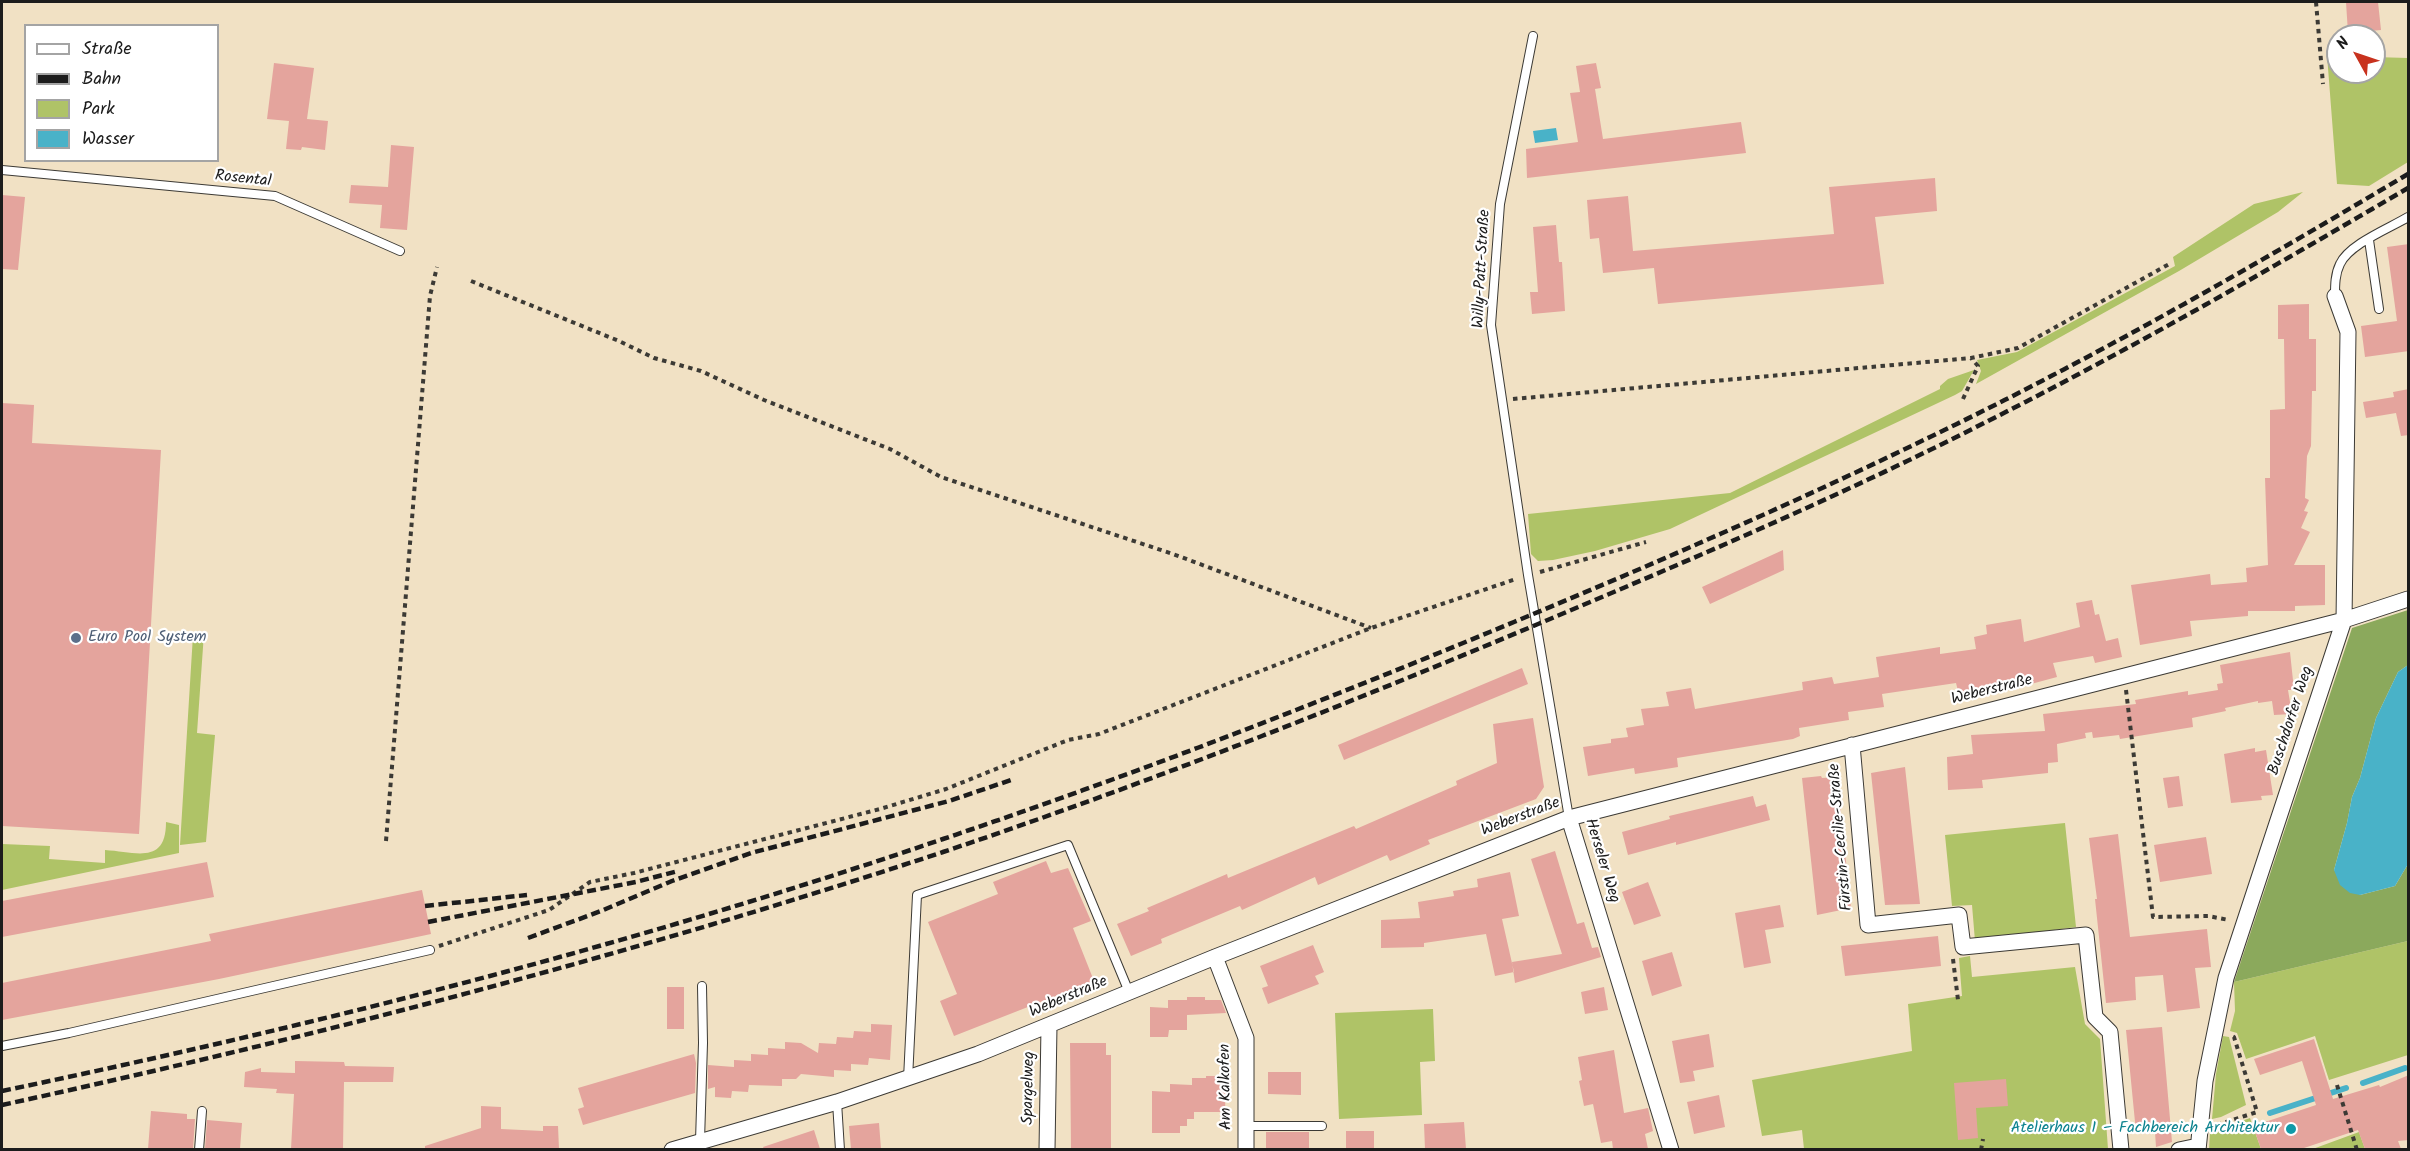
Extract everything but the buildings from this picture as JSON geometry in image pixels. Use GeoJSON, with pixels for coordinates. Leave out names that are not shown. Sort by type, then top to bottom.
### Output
{"type":"FeatureCollection","features":[{"type":"Feature","properties":{"kind":"street","name":"Buschdorfer Weg"},"geometry":{"type":"LineString","coordinates":[[2199,1142],[2205,1082],[2226,978],[2344,620],[2348,332],[2335,296]]}},
{"type":"Feature","properties":{"kind":"street","name":"Weberstraße"},"geometry":{"type":"LineString","coordinates":[[672,1149],[908,1080],[1569,818],[2344,620],[2409,599]]}},
{"type":"Feature","properties":{"kind":"street","name":"Fürstin-Cecilie-Straße"},"geometry":{"type":"LineString","coordinates":[[1852,745],[1868,925],[1959,915],[1963,947]]}},
{"type":"Feature","properties":{"kind":"street","name":"Herseler Weg"},"geometry":{"type":"LineString","coordinates":[[1569,818],[1671,1149]]}},
{"type":"Feature","properties":{"kind":"street"},"geometry":{"type":"LineString","coordinates":[[1963,947],[2086,935],[2095,1017],[2110,1032],[2121,1149]]}},
{"type":"Feature","properties":{"kind":"street","name":"Am Kalkofen"},"geometry":{"type":"LineString","coordinates":[[1215,957],[1246,1038],[1246,1149]]}},
{"type":"Feature","properties":{"kind":"street","name":"Spargelweg"},"geometry":{"type":"LineString","coordinates":[[1047,1149],[1049,1026]]}},
{"type":"Feature","properties":{"kind":"street"},"geometry":{"type":"LineString","coordinates":[[2179,1149],[2199,1142]]}},
{"type":"Feature","properties":{"kind":"lane","name":"Willy-Patt-Straße"},"geometry":{"type":"LineString","coordinates":[[1528,575],[1491,325],[1500,204],[1533,36]]}},
{"type":"Feature","properties":{"kind":"lane","name":"Rosental"},"geometry":{"type":"LineString","coordinates":[[2,170],[275,196],[400,251]]}},
{"type":"Feature","properties":{"kind":"lane"},"geometry":{"type":"LineString","coordinates":[[2335,296],[2336,275],[2340,262],[2348,252],[2409,217]]}},
{"type":"Feature","properties":{"kind":"lane"},"geometry":{"type":"LineString","coordinates":[[2369,240],[2379,309]]}},
{"type":"Feature","properties":{"kind":"lane","name":"Herseler Weg"},"geometry":{"type":"LineString","coordinates":[[1528,575],[1569,818]]}},
{"type":"Feature","properties":{"kind":"lane"},"geometry":{"type":"LineString","coordinates":[[908,1080],[917,895],[1068,845],[1129,992]]}},
{"type":"Feature","properties":{"kind":"lane"},"geometry":{"type":"LineString","coordinates":[[2,1046],[69,1033],[430,950]]}},
{"type":"Feature","properties":{"kind":"lane"},"geometry":{"type":"LineString","coordinates":[[699,1141],[703,1043],[702,986]]}},
{"type":"Feature","properties":{"kind":"lane"},"geometry":{"type":"LineString","coordinates":[[837,1102],[840,1149]]}},
{"type":"Feature","properties":{"kind":"lane"},"geometry":{"type":"LineString","coordinates":[[199,1149],[202,1111]]}},
{"type":"Feature","properties":{"kind":"lane"},"geometry":{"type":"LineString","coordinates":[[1247,1126],[1322,1126]]}},
{"type":"Feature","properties":{"kind":"path"},"geometry":{"type":"LineString","coordinates":[[2316,2],[2323,84]]}},
{"type":"Feature","properties":{"kind":"path"},"geometry":{"type":"LineString","coordinates":[[1503,400],[1971,358],[2018,348],[2171,263]]}},
{"type":"Feature","properties":{"kind":"path"},"geometry":{"type":"LineString","coordinates":[[386,841],[430,296],[437,267]]}},
{"type":"Feature","properties":{"kind":"path"},"geometry":{"type":"LineString","coordinates":[[471,281],[619,341],[654,358],[701,371],[764,400],[890,449],[941,477],[1173,554],[1371,628]]}},
{"type":"Feature","properties":{"kind":"path"},"geometry":{"type":"LineString","coordinates":[[1964,399],[1978,366],[1971,358]]}},
{"type":"Feature","properties":{"kind":"path"},"geometry":{"type":"LineString","coordinates":[[430,950],[549,910],[590,882],[719,851],[946,789],[1068,740],[1100,734],[1371,628],[1528,575],[1646,542]]}},
{"type":"Feature","properties":{"kind":"path"},"geometry":{"type":"LineString","coordinates":[[2124,676],[2153,917],[2208,916],[2244,923]]}},
{"type":"Feature","properties":{"kind":"path"},"geometry":{"type":"LineString","coordinates":[[1958,1000],[1952,949],[1963,947]]}},
{"type":"Feature","properties":{"kind":"path"},"geometry":{"type":"LineString","coordinates":[[2199,1142],[2257,1112],[2234,1037],[2215,1028]]}},
{"type":"Feature","properties":{"kind":"path"},"geometry":{"type":"LineString","coordinates":[[2337,1085],[2357,1149]]}},
{"type":"Feature","properties":{"kind":"path"},"geometry":{"type":"LineString","coordinates":[[1981,1149],[1983,1139]]}},
{"type":"Feature","properties":{"kind":"green space"},"geometry":{"type":"Polygon","coordinates":[[[2386,57],[2408,58],[2408,162],[2369,186],[2337,184],[2329,84],[2386,84],[2386,57]]]}},
{"type":"Feature","properties":{"kind":"green space"},"geometry":{"type":"Polygon","coordinates":[[[2303,192],[2278,212],[2179,271],[1976,384],[1981,371],[1977,360],[2017,352],[2175,266],[2173,257],[2254,204],[2303,192]]]}},
{"type":"Feature","properties":{"kind":"green space"},"geometry":{"type":"Polygon","coordinates":[[[1974,370],[1962,391],[1955,395],[1670,529],[1595,551],[1553,560],[1538,561],[1531,554],[1528,514],[1730,493],[1940,389],[1940,386],[1948,379],[1974,370]]]}},
{"type":"Feature","properties":{"kind":"green space"},"geometry":{"type":"Polygon","coordinates":[[[2408,610],[2408,665],[2398,672],[2376,718],[2360,778],[2352,797],[2334,870],[2360,895],[2395,886],[2408,864],[2408,941],[2234,982],[2352,628],[2408,610]]]}},
{"type":"Feature","properties":{"kind":"green space"},"geometry":{"type":"Polygon","coordinates":[[[204,633],[197,733],[215,735],[206,842],[180,845],[193,635],[204,633]]]}},
{"type":"Feature","properties":{"kind":"green space"},"geometry":{"type":"Polygon","coordinates":[[[166,822],[179,825],[179,853],[2,890],[2,844],[50,846],[49,859],[105,863],[105,850],[147,853],[155,850],[161,845],[165,836],[166,822]]]}},
{"type":"Feature","properties":{"kind":"green space"},"geometry":{"type":"Polygon","coordinates":[[[2065,823],[2076,927],[1975,941],[1972,905],[1952,906],[1945,835],[2065,823]]]}},
{"type":"Feature","properties":{"kind":"green space"},"geometry":{"type":"Polygon","coordinates":[[[2408,941],[2408,1055],[2329,1080],[2315,1036],[2246,1059],[2237,1033],[2230,1031],[2235,1011],[2234,982],[2408,941]]]}},
{"type":"Feature","properties":{"kind":"green space"},"geometry":{"type":"Polygon","coordinates":[[[1970,956],[1972,977],[2075,967],[2085,1024],[2100,1039],[2108,1149],[1804,1149],[1802,1130],[1762,1136],[1752,1080],[1912,1051],[1908,1004],[1962,996],[1959,958],[1970,956]]]}},
{"type":"Feature","properties":{"kind":"green space"},"geometry":{"type":"Polygon","coordinates":[[[1433,1009],[1435,1061],[1420,1062],[1422,1115],[1339,1119],[1335,1013],[1433,1009]]]}},
{"type":"Feature","properties":{"kind":"green space"},"geometry":{"type":"Polygon","coordinates":[[[2223,1036],[2229,1037],[2246,1105],[2212,1119],[2216,1074],[2223,1036]]]}},
{"type":"Feature","properties":{"kind":"green space"},"geometry":{"type":"Polygon","coordinates":[[[2250,1118],[2261,1149],[2209,1150],[2210,1132],[2250,1118]]]}},
{"type":"Feature","properties":{"kind":"green space"},"geometry":{"type":"Polygon","coordinates":[[[2359,1132],[2365,1149],[2310,1150],[2359,1132]]]}},
{"type":"Feature","properties":{"kind":"water"},"geometry":{"type":"Polygon","coordinates":[[[1556,128],[1558,140],[1535,143],[1533,131],[1556,128]]]}},
{"type":"Feature","properties":{"kind":"water"},"geometry":{"type":"Polygon","coordinates":[[[2408,665],[2408,864],[2395,886],[2360,895],[2350,893],[2340,885],[2334,870],[2352,797],[2360,778],[2376,718],[2398,672],[2408,665]]]}},
{"type":"Feature","properties":{"kind":"waterway"},"geometry":{"type":"LineString","coordinates":[[2363,1083],[2405,1068]]}},
{"type":"Feature","properties":{"kind":"waterway"},"geometry":{"type":"LineString","coordinates":[[2270,1113],[2346,1088]]}},
{"type":"Feature","properties":{"kind":"railway"},"geometry":{"type":"LineString","coordinates":[[2,1091],[240,1039],[476,980],[594,947],[711,913],[943,839],[1087,789],[1230,735],[1373,680],[1566,600],[1724,533],[1879,462],[2112,344],[2408,174]]}},
{"type":"Feature","properties":{"kind":"railway"},"geometry":{"type":"LineString","coordinates":[[2,1105],[358,1022],[593,959],[711,925],[943,852],[1173,770],[1550,619],[1880,474],[2095,366],[2408,188]]}},
{"type":"Feature","properties":{"kind":"railway"},"geometry":{"type":"LineString","coordinates":[[528,938],[672,881],[751,853],[949,801],[1014,779]]}},
{"type":"Feature","properties":{"kind":"railway"},"geometry":{"type":"LineString","coordinates":[[428,922],[636,882],[678,871]]}},
{"type":"Feature","properties":{"kind":"railway"},"geometry":{"type":"LineString","coordinates":[[425,906],[527,895]]}},
{"type":"Feature","properties":{"kind":"place","name":"Euro Pool System"},"geometry":{"type":"Point","coordinates":[76,638]}},
{"type":"Feature","properties":{"kind":"place","name":"Atelierhaus 1 – Fachbereich Architektur"},"geometry":{"type":"Point","coordinates":[2291,1129]}}]}
